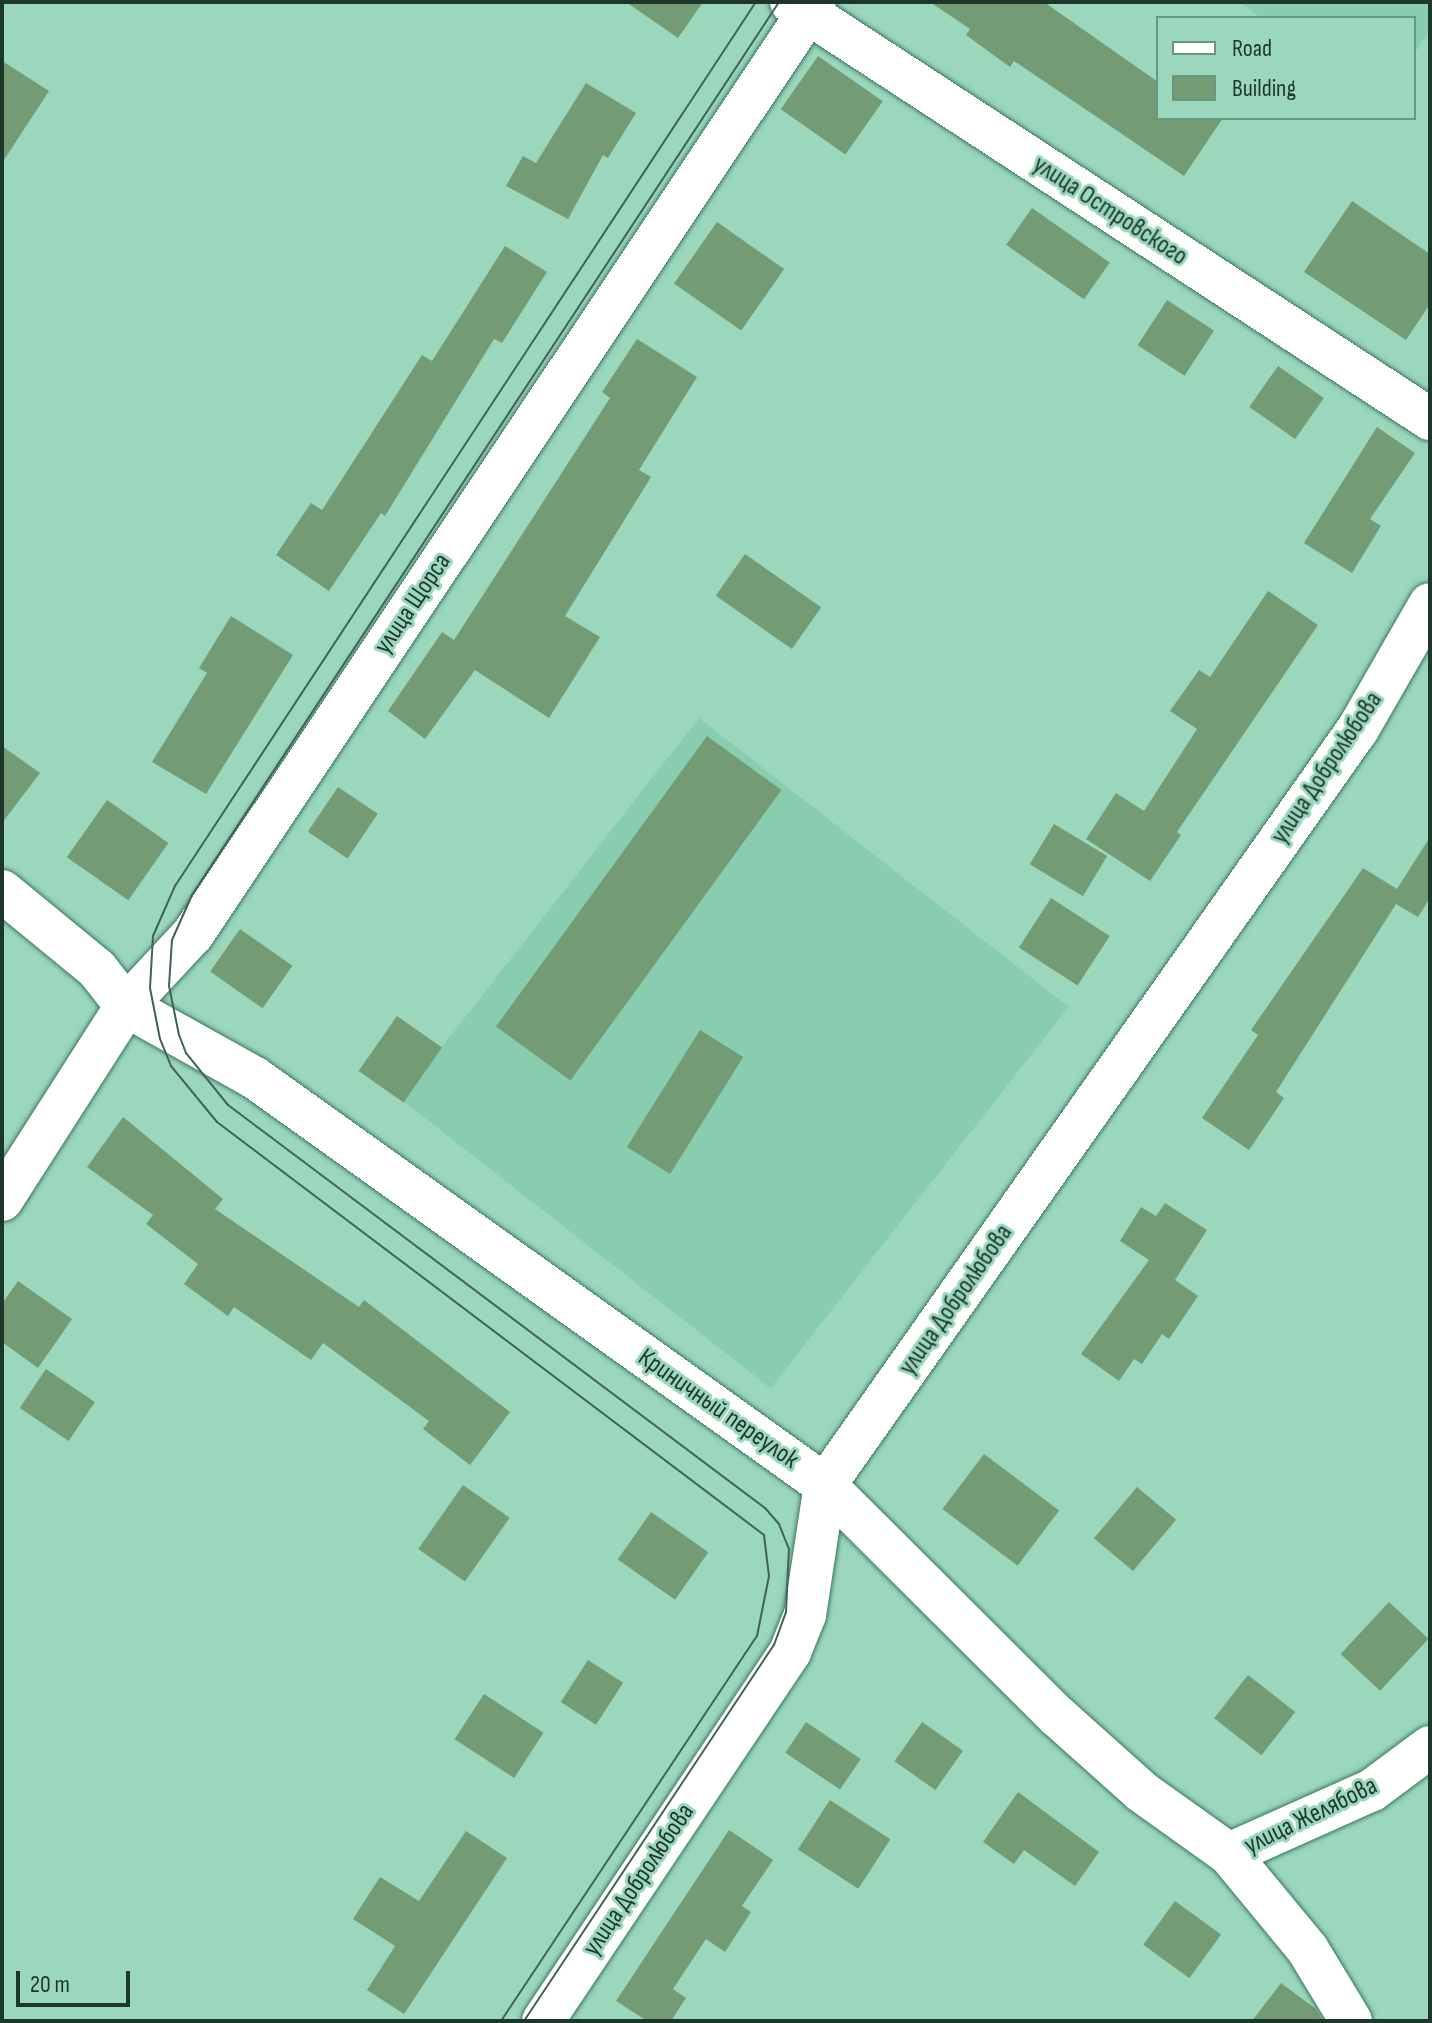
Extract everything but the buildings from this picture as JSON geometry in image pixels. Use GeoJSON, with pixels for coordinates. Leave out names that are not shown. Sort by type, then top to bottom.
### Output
{"type":"FeatureCollection","features":[{"type":"Feature","properties":{"kind":"street","name":"улица Островского"},"geometry":{"type":"LineString","coordinates":[[804,6],[1430,419]]}},
{"type":"Feature","properties":{"kind":"street","name":"улица Щорса"},"geometry":{"type":"LineString","coordinates":[[2,1200],[126,1006],[193,934],[804,6]]}},
{"type":"Feature","properties":{"kind":"street","name":"улица Добролюбова"},"geometry":{"type":"LineString","coordinates":[[543,2021],[790,1652],[805,1615],[825,1485],[1358,729],[1430,604]]}},
{"type":"Feature","properties":{"kind":"street","name":"Криничный переулок"},"geometry":{"type":"LineString","coordinates":[[2,891],[97,969],[126,1006],[255,1078],[825,1485],[1056,1715],[1142,1792],[1229,1854],[1308,1950],[1351,2021]]}},
{"type":"Feature","properties":{"kind":"street","name":"улица Желябова"},"geometry":{"type":"LineString","coordinates":[[1229,1854],[1372,1790],[1430,1747]]}},
{"type":"Feature","properties":{"kind":"shaded area"},"geometry":{"type":"Polygon","coordinates":[[[1240,2],[1430,2],[1430,29],[1416,51],[1416,16],[1258,16],[1240,2]]]}},
{"type":"Feature","properties":{"kind":"shaded area"},"geometry":{"type":"Polygon","coordinates":[[[699,718],[1069,1007],[771,1388],[401,1099],[699,718]]]}},
{"type":"Feature","properties":{"kind":"tram line"},"geometry":{"type":"LineString","coordinates":[[501,2021],[757,1636],[769,1576],[764,1535],[217,1122],[171,1066],[160,1039],[150,988],[153,936],[175,886],[756,2]]}},
{"type":"Feature","properties":{"kind":"tram line"},"geometry":{"type":"LineString","coordinates":[[524,2021],[774,1645],[786,1612],[789,1549],[779,1524],[765,1508],[228,1105],[186,1053],[179,1035],[169,986],[172,940],[192,895],[779,2]]}}]}
